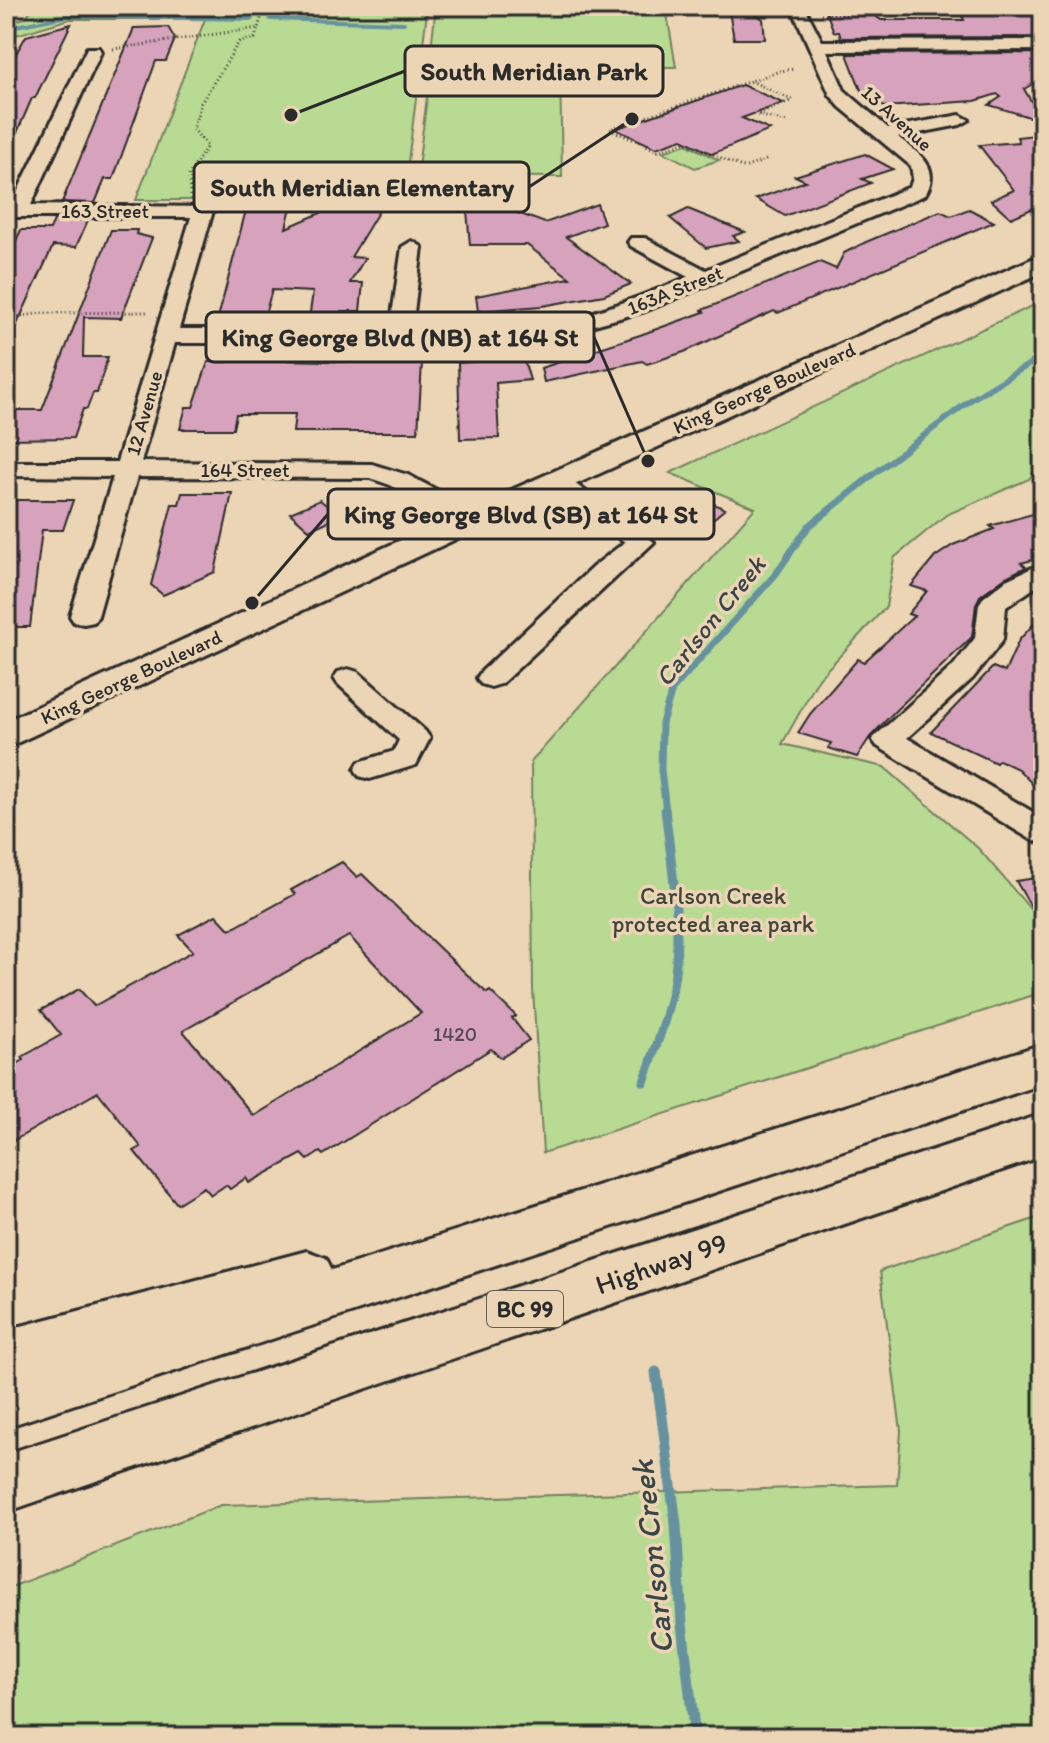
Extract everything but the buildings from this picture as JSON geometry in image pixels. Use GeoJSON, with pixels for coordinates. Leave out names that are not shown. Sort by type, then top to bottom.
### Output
{"type":"FeatureCollection","features":[{"type":"Feature","properties":{"kind":"highway"},"geometry":{"type":"LineString","coordinates":[[6,1400],[1043,1064]]}},
{"type":"Feature","properties":{"kind":"highway","name":"Highway 99"},"geometry":{"type":"LineString","coordinates":[[6,1483],[1043,1135]]}},
{"type":"Feature","properties":{"kind":"highway"},"geometry":{"type":"LineString","coordinates":[[6,1356],[240,1291],[709,1173]]}},
{"type":"Feature","properties":{"kind":"main road","name":"King George Boulevard"},"geometry":{"type":"LineString","coordinates":[[6,736],[473,519],[1043,262]]}},
{"type":"Feature","properties":{"kind":"street","name":"13 Avenue"},"geometry":{"type":"LineString","coordinates":[[795,6],[802,14],[831,81],[846,103],[920,164],[923,178]]}},
{"type":"Feature","properties":{"kind":"street"},"geometry":{"type":"LineString","coordinates":[[816,46],[1043,45]]}},
{"type":"Feature","properties":{"kind":"street"},"geometry":{"type":"LineString","coordinates":[[12,211],[93,52]]}},
{"type":"Feature","properties":{"kind":"street"},"geometry":{"type":"LineString","coordinates":[[885,134],[960,120]]}},
{"type":"Feature","properties":{"kind":"street","name":"163A Street"},"geometry":{"type":"LineString","coordinates":[[166,336],[511,334],[558,328],[625,310],[918,191],[923,178]]}},
{"type":"Feature","properties":{"kind":"street","name":"163 Street"},"geometry":{"type":"LineString","coordinates":[[12,211],[196,204]]}},
{"type":"Feature","properties":{"kind":"street","name":"12 Avenue"},"geometry":{"type":"LineString","coordinates":[[84,616],[174,312],[196,204]]}},
{"type":"Feature","properties":{"kind":"street"},"geometry":{"type":"LineString","coordinates":[[638,242],[705,278]]}},
{"type":"Feature","properties":{"kind":"street"},"geometry":{"type":"LineString","coordinates":[[400,336],[412,247]]}},
{"type":"Feature","properties":{"kind":"street","name":"164 Street"},"geometry":{"type":"LineString","coordinates":[[6,469],[372,471],[399,480],[473,519]]}},
{"type":"Feature","properties":{"kind":"street"},"geometry":{"type":"LineString","coordinates":[[491,678],[603,572],[641,542],[557,482]]}},
{"type":"Feature","properties":{"kind":"street"},"geometry":{"type":"LineString","coordinates":[[1043,571],[1015,586],[993,604],[989,639],[963,672],[887,739],[1043,832]]}},
{"type":"Feature","properties":{"kind":"street"},"geometry":{"type":"LineString","coordinates":[[348,678],[415,738],[405,758],[370,769]]}},
{"type":"Feature","properties":{"kind":"path"},"geometry":{"type":"LineString","coordinates":[[265,6],[255,38],[239,42],[201,103],[193,129],[207,146],[189,175],[196,204],[250,182],[358,184],[399,180],[419,170]]}},
{"type":"Feature","properties":{"kind":"path"},"geometry":{"type":"LineString","coordinates":[[814,14],[935,14],[940,6]]}},
{"type":"Feature","properties":{"kind":"path"},"geometry":{"type":"LineString","coordinates":[[116,48],[258,28]]}},
{"type":"Feature","properties":{"kind":"path"},"geometry":{"type":"LineString","coordinates":[[766,160],[744,168],[685,142],[658,151],[610,129],[794,69]]}},
{"type":"Feature","properties":{"kind":"path"},"geometry":{"type":"LineString","coordinates":[[750,81],[792,100],[757,115],[787,122]]}},
{"type":"Feature","properties":{"kind":"path"},"geometry":{"type":"LineString","coordinates":[[6,318],[43,313],[174,312]]}},
{"type":"Feature","properties":{"kind":"green space"},"geometry":{"type":"Polygon","coordinates":[[[34,6],[485,6],[530,12],[427,12],[404,193],[233,193],[218,200],[136,200],[205,19],[70,19],[6,38],[6,23],[25,18],[34,6]]]}},
{"type":"Feature","properties":{"kind":"green space"},"geometry":{"type":"Polygon","coordinates":[[[435,14],[667,14],[676,67],[429,67],[435,14]]]}},
{"type":"Feature","properties":{"kind":"green space"},"geometry":{"type":"Polygon","coordinates":[[[430,73],[560,73],[562,177],[417,176],[430,73]]]}},
{"type":"Feature","properties":{"kind":"green space"},"geometry":{"type":"Polygon","coordinates":[[[686,144],[719,160],[695,168],[663,152],[686,144]]]}},
{"type":"Feature","properties":{"kind":"green space","name":"Carlson Creek protected area park"},"geometry":{"type":"Polygon","coordinates":[[[1043,301],[1043,460],[1029,479],[946,515],[894,558],[886,607],[819,678],[782,744],[884,767],[979,849],[1043,924],[1043,992],[543,1153],[533,989],[531,762],[755,508],[670,473],[1043,301]]]}},
{"type":"Feature","properties":{"kind":"green space"},"geometry":{"type":"Polygon","coordinates":[[[1043,1216],[1043,1737],[6,1737],[6,1589],[221,1505],[897,1485],[901,1431],[880,1271],[1043,1216]]]}},
{"type":"Feature","properties":{"kind":"waterway"},"geometry":{"type":"LineString","coordinates":[[6,28],[67,16],[252,19]]}},
{"type":"Feature","properties":{"kind":"waterway"},"geometry":{"type":"LineString","coordinates":[[270,19],[404,23]]}},
{"type":"Feature","properties":{"kind":"waterway","name":"Carlson Creek"},"geometry":{"type":"LineString","coordinates":[[867,479],[972,399],[1043,356]]}},
{"type":"Feature","properties":{"kind":"waterway","name":"Carlson Creek"},"geometry":{"type":"LineString","coordinates":[[666,811],[661,770],[662,723],[672,690],[775,575],[808,527],[870,477]]}},
{"type":"Feature","properties":{"kind":"waterway","name":"Carlson Creek"},"geometry":{"type":"LineString","coordinates":[[644,1082],[668,1008],[676,963],[676,906],[665,809]]}},
{"type":"Feature","properties":{"kind":"waterway","name":"Carlson Creek"},"geometry":{"type":"LineString","coordinates":[[656,1372],[676,1524],[682,1624],[695,1737]]}},
{"type":"Feature","properties":{"kind":"place","name":"South Meridian Park"},"geometry":{"type":"Point","coordinates":[291,115]}},
{"type":"Feature","properties":{"kind":"place","name":"South Meridian Elementary"},"geometry":{"type":"Point","coordinates":[632,119]}},
{"type":"Feature","properties":{"kind":"place","name":"King George Blvd (NB) at 164 St"},"geometry":{"type":"Point","coordinates":[648,461]}},
{"type":"Feature","properties":{"kind":"place","name":"King George Blvd (SB) at 164 St"},"geometry":{"type":"Point","coordinates":[252,603]}}]}
